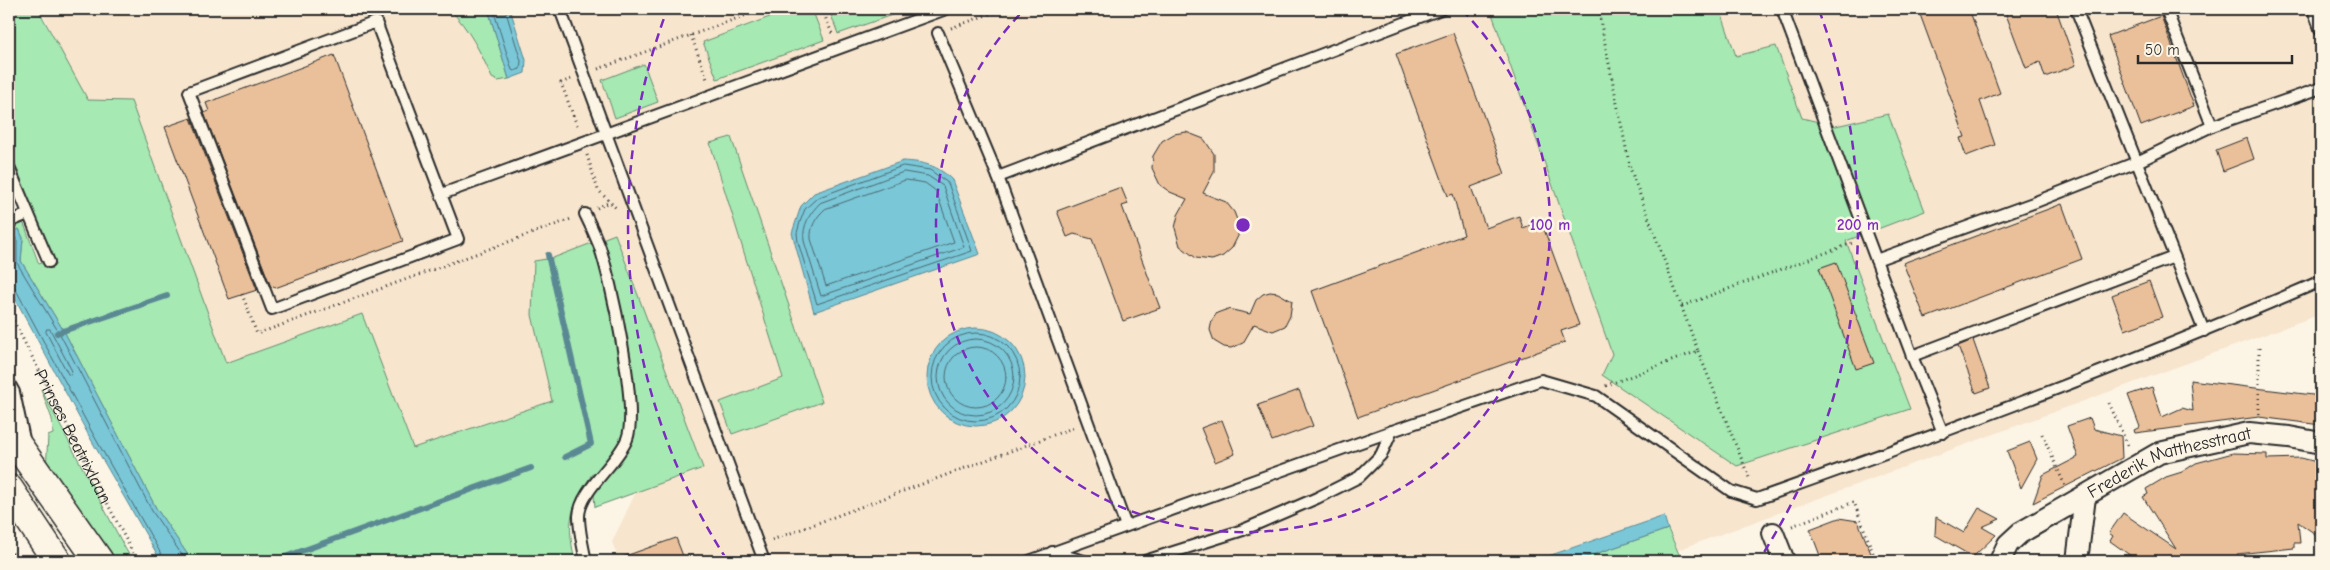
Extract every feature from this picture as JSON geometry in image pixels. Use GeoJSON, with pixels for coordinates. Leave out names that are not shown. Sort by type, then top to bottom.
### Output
{"type":"FeatureCollection","features":[{"type":"Feature","properties":{"kind":"main road"},"geometry":{"type":"LineString","coordinates":[[9,433],[29,465],[61,506],[99,561]]}},
{"type":"Feature","properties":{"kind":"main road"},"geometry":{"type":"LineString","coordinates":[[9,490],[57,561]]}},
{"type":"Feature","properties":{"kind":"street","name":"Frederik Matthesstraat"},"geometry":{"type":"LineString","coordinates":[[2077,561],[2079,501],[2159,453],[2249,432],[2321,443]]}},
{"type":"Feature","properties":{"kind":"street"},"geometry":{"type":"LineString","coordinates":[[2000,561],[2008,544],[2020,533],[2079,501]]}},
{"type":"Feature","properties":{"kind":"street"},"geometry":{"type":"LineString","coordinates":[[1773,533],[1784,561]]}},
{"type":"Feature","properties":{"kind":"lane"},"geometry":{"type":"LineString","coordinates":[[560,9],[764,561]]}},
{"type":"Feature","properties":{"kind":"lane"},"geometry":{"type":"LineString","coordinates":[[442,194],[946,9]]}},
{"type":"Feature","properties":{"kind":"lane"},"geometry":{"type":"LineString","coordinates":[[998,177],[1441,9]]}},
{"type":"Feature","properties":{"kind":"lane"},"geometry":{"type":"LineString","coordinates":[[1782,9],[1943,434]]}},
{"type":"Feature","properties":{"kind":"lane"},"geometry":{"type":"LineString","coordinates":[[2076,9],[2204,331]]}},
{"type":"Feature","properties":{"kind":"lane"},"geometry":{"type":"LineString","coordinates":[[2166,9],[2212,126]]}},
{"type":"Feature","properties":{"kind":"lane"},"geometry":{"type":"LineString","coordinates":[[2313,9],[2321,31]]}},
{"type":"Feature","properties":{"kind":"lane"},"geometry":{"type":"LineString","coordinates":[[376,22],[442,194],[458,239],[272,309],[189,92],[376,22]]}},
{"type":"Feature","properties":{"kind":"lane"},"geometry":{"type":"LineString","coordinates":[[938,33],[998,177],[1126,526]]}},
{"type":"Feature","properties":{"kind":"lane"},"geometry":{"type":"LineString","coordinates":[[1876,260],[2033,203],[2138,162],[2212,126],[2321,88]]}},
{"type":"Feature","properties":{"kind":"lane"},"geometry":{"type":"LineString","coordinates":[[9,168],[49,262]]}},
{"type":"Feature","properties":{"kind":"lane"},"geometry":{"type":"LineString","coordinates":[[12,221],[28,214]]}},
{"type":"Feature","properties":{"kind":"lane"},"geometry":{"type":"LineString","coordinates":[[585,214],[599,246],[622,341],[630,422],[627,439],[618,455],[583,501],[579,515],[586,561]]}},
{"type":"Feature","properties":{"kind":"lane"},"geometry":{"type":"LineString","coordinates":[[1912,356],[2174,257]]}},
{"type":"Feature","properties":{"kind":"lane"},"geometry":{"type":"LineString","coordinates":[[1029,561],[1392,431],[1541,380],[1596,396],[1731,491],[1757,499],[1943,434],[2204,331],[2321,281]]}},
{"type":"Feature","properties":{"kind":"lane"},"geometry":{"type":"LineString","coordinates":[[9,383],[14,392],[29,465]]}},
{"type":"Feature","properties":{"kind":"lane"},"geometry":{"type":"LineString","coordinates":[[1145,561],[1243,530],[1317,498],[1359,477],[1381,455],[1392,431]]}},
{"type":"Feature","properties":{"kind":"lane"},"geometry":{"type":"LineString","coordinates":[[1052,552],[1084,561]]}},
{"type":"Feature","properties":{"kind":"path"},"geometry":{"type":"LineString","coordinates":[[822,9],[838,48]]}},
{"type":"Feature","properties":{"kind":"path"},"geometry":{"type":"LineString","coordinates":[[938,33],[1004,9]]}},
{"type":"Feature","properties":{"kind":"path"},"geometry":{"type":"LineString","coordinates":[[1598,9],[1630,168],[1698,351],[1757,499]]}},
{"type":"Feature","properties":{"kind":"path"},"geometry":{"type":"LineString","coordinates":[[691,35],[712,94]]}},
{"type":"Feature","properties":{"kind":"path"},"geometry":{"type":"LineString","coordinates":[[242,294],[257,334],[585,214],[610,202]]}},
{"type":"Feature","properties":{"kind":"path"},"geometry":{"type":"LineString","coordinates":[[1682,306],[1867,237]]}},
{"type":"Feature","properties":{"kind":"path","name":"Prinses Beatrixlaan"},"geometry":{"type":"LineString","coordinates":[[9,312],[137,561]]}},
{"type":"Feature","properties":{"kind":"path"},"geometry":{"type":"LineString","coordinates":[[2259,348],[2259,434]]}},
{"type":"Feature","properties":{"kind":"path"},"geometry":{"type":"LineString","coordinates":[[1586,393],[1698,351]]}},
{"type":"Feature","properties":{"kind":"path"},"geometry":{"type":"LineString","coordinates":[[2109,403],[2137,466]]}},
{"type":"Feature","properties":{"kind":"path"},"geometry":{"type":"LineString","coordinates":[[758,545],[1088,422]]}},
{"type":"Feature","properties":{"kind":"path"},"geometry":{"type":"LineString","coordinates":[[2042,434],[2079,501]]}},
{"type":"Feature","properties":{"kind":"path"},"geometry":{"type":"LineString","coordinates":[[1773,533],[1854,502],[1876,561]]}},
{"type":"Feature","properties":{"kind":"path"},"geometry":{"type":"LineString","coordinates":[[9,549],[18,561]]}},
{"type":"Feature","properties":{"kind":"shaded area"},"geometry":{"type":"Polygon","coordinates":[[[41,9],[2321,9],[2321,314],[1678,550],[1664,516],[1533,561],[619,561],[612,542],[673,415],[280,559],[41,9]]]}},
{"type":"Feature","properties":{"kind":"green space"},"geometry":{"type":"Polygon","coordinates":[[[9,9],[38,9],[88,100],[131,101],[226,363],[362,314],[413,448],[552,401],[532,315],[534,261],[553,258],[615,234],[703,468],[595,507],[592,474],[579,497],[572,515],[571,535],[575,561],[192,561],[156,508],[65,333],[21,261],[23,238],[19,229],[9,233],[9,226],[20,222],[24,224],[39,264],[52,259],[9,148],[9,9]]]}},
{"type":"Feature","properties":{"kind":"green space"},"geometry":{"type":"Polygon","coordinates":[[[449,9],[488,9],[509,79],[498,81],[492,78],[479,50],[456,16],[449,9]]]}},
{"type":"Feature","properties":{"kind":"green space"},"geometry":{"type":"Polygon","coordinates":[[[791,9],[812,9],[824,40],[717,79],[703,42],[791,9]]]}},
{"type":"Feature","properties":{"kind":"green space"},"geometry":{"type":"Polygon","coordinates":[[[829,9],[909,9],[838,34],[829,9]]]}},
{"type":"Feature","properties":{"kind":"green space"},"geometry":{"type":"Polygon","coordinates":[[[1497,9],[1720,9],[1736,56],[1776,46],[1802,118],[1836,126],[1888,114],[1925,211],[1846,241],[1910,409],[1737,466],[1602,375],[1612,354],[1491,11],[1497,9]]]}},
{"type":"Feature","properties":{"kind":"green space"},"geometry":{"type":"Polygon","coordinates":[[[644,64],[658,102],[615,118],[602,80],[644,64]]]}},
{"type":"Feature","properties":{"kind":"green space"},"geometry":{"type":"Polygon","coordinates":[[[731,137],[822,402],[732,434],[720,402],[783,378],[710,143],[731,137]]]}},
{"type":"Feature","properties":{"kind":"green space"},"geometry":{"type":"Polygon","coordinates":[[[41,389],[133,561],[112,561],[46,470],[48,436],[53,434],[52,419],[41,389]]]}},
{"type":"Feature","properties":{"kind":"green space"},"geometry":{"type":"Polygon","coordinates":[[[1668,529],[1682,561],[1575,561],[1668,529]]]}},
{"type":"Feature","properties":{"kind":"water"},"geometry":{"type":"Polygon","coordinates":[[[488,9],[510,9],[526,60],[525,73],[509,79],[488,9]]]}},
{"type":"Feature","properties":{"kind":"water"},"geometry":{"type":"Polygon","coordinates":[[[903,161],[930,165],[952,180],[980,254],[814,312],[792,233],[801,206],[814,193],[903,161]]]}},
{"type":"Feature","properties":{"kind":"water"},"geometry":{"type":"Polygon","coordinates":[[[19,229],[23,238],[21,261],[65,333],[156,508],[192,561],[161,561],[89,436],[9,287],[9,233],[19,229]]]}},
{"type":"Feature","properties":{"kind":"water"},"geometry":{"type":"Polygon","coordinates":[[[976,328],[995,332],[1011,342],[1021,358],[1025,377],[1021,396],[1011,412],[995,422],[976,426],[957,422],[941,412],[931,396],[927,377],[931,358],[941,342],[957,332],[976,328]]]}},
{"type":"Feature","properties":{"kind":"water"},"geometry":{"type":"Polygon","coordinates":[[[1664,516],[1668,529],[1575,561],[1534,561],[1664,516]]]}},
{"type":"Feature","properties":{"kind":"building"},"geometry":{"type":"Polygon","coordinates":[[[1918,9],[1969,9],[2000,93],[1980,101],[1995,145],[1966,156],[1960,138],[1965,137],[1918,9]]]}},
{"type":"Feature","properties":{"kind":"building"},"geometry":{"type":"Polygon","coordinates":[[[2004,9],[2056,9],[2076,65],[2045,77],[2040,62],[2026,68],[2004,9]]]}},
{"type":"Feature","properties":{"kind":"building"},"geometry":{"type":"Polygon","coordinates":[[[2161,16],[2194,106],[2141,126],[2108,36],[2161,16]]]}},
{"type":"Feature","properties":{"kind":"building"},"geometry":{"type":"Polygon","coordinates":[[[1453,33],[1505,174],[1471,187],[1486,228],[1519,216],[1523,228],[1541,221],[1579,325],[1561,331],[1565,342],[1358,417],[1312,291],[1464,235],[1453,194],[1448,196],[1396,54],[1453,33]]]}},
{"type":"Feature","properties":{"kind":"building"},"geometry":{"type":"Polygon","coordinates":[[[334,55],[403,241],[275,288],[274,286],[271,287],[204,113],[209,111],[206,103],[334,55]]]}},
{"type":"Feature","properties":{"kind":"building"},"geometry":{"type":"Polygon","coordinates":[[[191,118],[257,290],[229,299],[165,127],[191,118]]]}},
{"type":"Feature","properties":{"kind":"building"},"geometry":{"type":"Polygon","coordinates":[[[1186,132],[1204,139],[1214,154],[1214,172],[1203,193],[1226,202],[1234,212],[1239,225],[1238,236],[1232,248],[1223,256],[1212,260],[1196,258],[1180,246],[1175,228],[1178,215],[1187,199],[1170,192],[1160,185],[1152,168],[1153,156],[1162,141],[1174,134],[1186,132]]]}},
{"type":"Feature","properties":{"kind":"building"},"geometry":{"type":"Polygon","coordinates":[[[2247,138],[2254,159],[2223,171],[2216,150],[2247,138]]]}},
{"type":"Feature","properties":{"kind":"building"},"geometry":{"type":"Polygon","coordinates":[[[1121,187],[1128,204],[1122,206],[1160,308],[1123,321],[1092,239],[1074,234],[1067,237],[1057,211],[1121,187]]]}},
{"type":"Feature","properties":{"kind":"building"},"geometry":{"type":"Polygon","coordinates":[[[2062,204],[2082,259],[1925,318],[1903,263],[2062,204]]]}},
{"type":"Feature","properties":{"kind":"building"},"geometry":{"type":"Polygon","coordinates":[[[1836,262],[1874,363],[1856,369],[1819,268],[1836,262]]]}},
{"type":"Feature","properties":{"kind":"building"},"geometry":{"type":"Polygon","coordinates":[[[2149,281],[2162,317],[2125,330],[2112,295],[2149,281]]]}},
{"type":"Feature","properties":{"kind":"building"},"geometry":{"type":"Polygon","coordinates":[[[1270,292],[1278,293],[1292,301],[1290,316],[1285,326],[1273,331],[1254,324],[1243,343],[1231,348],[1224,347],[1214,341],[1210,330],[1212,320],[1217,313],[1228,309],[1250,314],[1256,300],[1263,294],[1270,292]]]}},
{"type":"Feature","properties":{"kind":"building"},"geometry":{"type":"Polygon","coordinates":[[[1973,340],[1990,388],[1976,393],[1958,346],[1973,340]]]}},
{"type":"Feature","properties":{"kind":"building"},"geometry":{"type":"Polygon","coordinates":[[[2190,380],[2321,396],[2321,425],[2259,417],[2135,433],[2134,430],[2140,427],[2128,395],[2152,387],[2162,417],[2182,408],[2193,411],[2190,380]]]}},
{"type":"Feature","properties":{"kind":"building"},"geometry":{"type":"Polygon","coordinates":[[[1299,390],[1313,426],[1272,441],[1258,405],[1299,390]]]}},
{"type":"Feature","properties":{"kind":"building"},"geometry":{"type":"Polygon","coordinates":[[[2090,418],[2094,429],[2121,436],[2122,458],[2033,503],[2043,475],[2078,457],[2067,426],[2090,418]]]}},
{"type":"Feature","properties":{"kind":"building"},"geometry":{"type":"Polygon","coordinates":[[[1222,420],[1235,454],[1215,462],[1201,428],[1222,420]]]}},
{"type":"Feature","properties":{"kind":"building"},"geometry":{"type":"Polygon","coordinates":[[[2030,442],[2037,459],[2021,488],[2007,451],[2030,442]]]}},
{"type":"Feature","properties":{"kind":"building"},"geometry":{"type":"Polygon","coordinates":[[[2233,453],[2267,454],[2267,459],[2301,458],[2321,463],[2321,538],[2298,522],[2300,543],[2294,543],[2294,548],[2237,554],[2241,561],[2138,561],[2110,541],[2113,536],[2109,533],[2123,513],[2176,549],[2143,497],[2148,494],[2146,489],[2166,477],[2182,472],[2196,463],[2233,453]]]}},
{"type":"Feature","properties":{"kind":"building"},"geometry":{"type":"Polygon","coordinates":[[[1979,508],[2000,519],[1982,527],[1996,535],[1973,557],[1935,535],[1936,517],[1964,533],[1979,508]]]}},
{"type":"Feature","properties":{"kind":"building"},"geometry":{"type":"Polygon","coordinates":[[[1839,518],[1858,521],[1874,561],[1822,561],[1810,529],[1839,518]]]}},
{"type":"Feature","properties":{"kind":"building"},"geometry":{"type":"Polygon","coordinates":[[[676,538],[685,561],[618,561],[617,559],[676,538]]]}},
{"type":"Feature","properties":{"kind":"waterway"},"geometry":{"type":"LineString","coordinates":[[548,255],[591,444],[565,457]]}},
{"type":"Feature","properties":{"kind":"waterway"},"geometry":{"type":"LineString","coordinates":[[57,333],[167,296]]}},
{"type":"Feature","properties":{"kind":"waterway"},"geometry":{"type":"LineString","coordinates":[[285,557],[531,468]]}}]}
